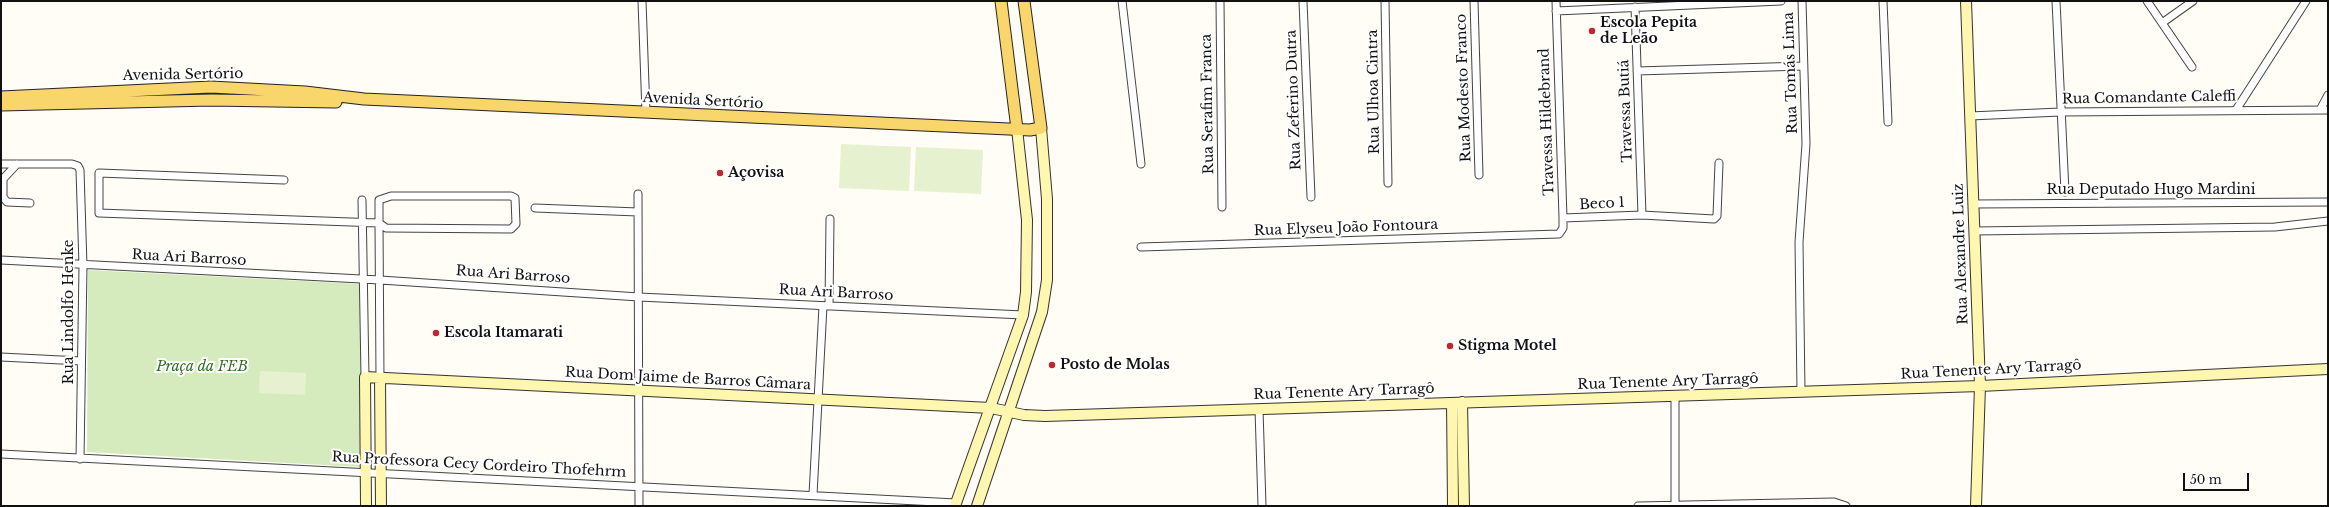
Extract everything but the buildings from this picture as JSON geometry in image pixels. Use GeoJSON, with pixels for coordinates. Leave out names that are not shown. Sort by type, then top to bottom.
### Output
{"type":"FeatureCollection","features":[{"type":"Feature","properties":{"kind":"main road"},"geometry":{"type":"LineString","coordinates":[[955,505],[991,408],[1022,315],[1026,285],[1027,220],[1017,129],[1000,1]]}},
{"type":"Feature","properties":{"kind":"main road"},"geometry":{"type":"LineString","coordinates":[[976,506],[1009,413],[1042,312],[1047,280],[1047,199],[1041,128],[1024,1]]}},
{"type":"Feature","properties":{"kind":"main road","name":"Rua Alexandre Luiz"},"geometry":{"type":"LineString","coordinates":[[1966,1],[1980,386],[1976,506]]}},
{"type":"Feature","properties":{"kind":"main road","name":"Avenida Sertório"},"geometry":{"type":"LineString","coordinates":[[1,97],[211,87],[305,92],[364,100],[1017,129],[1041,128]]}},
{"type":"Feature","properties":{"kind":"main road","name":"Avenida Sertório"},"geometry":{"type":"LineString","coordinates":[[1,105],[211,100],[334,102],[364,100]]}},
{"type":"Feature","properties":{"kind":"main road","name":"Rua Tenente Ary Tarragô"},"geometry":{"type":"LineString","coordinates":[[1009,413],[1045,416],[1801,392],[1980,386],[2328,369]]}},
{"type":"Feature","properties":{"kind":"main road"},"geometry":{"type":"LineString","coordinates":[[365,378],[366,506]]}},
{"type":"Feature","properties":{"kind":"main road","name":"Rua Dom Jaime de Barros Câmara"},"geometry":{"type":"LineString","coordinates":[[365,378],[991,408],[1009,413]]}},
{"type":"Feature","properties":{"kind":"main road"},"geometry":{"type":"LineString","coordinates":[[380,378],[381,506]]}},
{"type":"Feature","properties":{"kind":"main road"},"geometry":{"type":"LineString","coordinates":[[1453,506],[1457,403]]}},
{"type":"Feature","properties":{"kind":"main road"},"geometry":{"type":"LineString","coordinates":[[1457,403],[1464,506]]}},
{"type":"Feature","properties":{"kind":"street"},"geometry":{"type":"LineString","coordinates":[[642,1],[646,113]]}},
{"type":"Feature","properties":{"kind":"street"},"geometry":{"type":"LineString","coordinates":[[1122,1],[1141,164]]}},
{"type":"Feature","properties":{"kind":"street","name":"Rua Serafim Franca"},"geometry":{"type":"LineString","coordinates":[[1220,1],[1222,208]]}},
{"type":"Feature","properties":{"kind":"street","name":"Rua Zeferino Dutra"},"geometry":{"type":"LineString","coordinates":[[1303,1],[1311,197]]}},
{"type":"Feature","properties":{"kind":"street","name":"Rua Ulhoa Cintra"},"geometry":{"type":"LineString","coordinates":[[1385,1],[1388,183]]}},
{"type":"Feature","properties":{"kind":"street","name":"Rua Modesto Franco"},"geometry":{"type":"LineString","coordinates":[[1474,1],[1479,175]]}},
{"type":"Feature","properties":{"kind":"street","name":"Travessa Hildebrand"},"geometry":{"type":"LineString","coordinates":[[1552,235],[1561,232],[1563,218],[1556,1]]}},
{"type":"Feature","properties":{"kind":"street"},"geometry":{"type":"LineString","coordinates":[[1556,11],[1781,1]]}},
{"type":"Feature","properties":{"kind":"street","name":"Rua Tomás Lima"},"geometry":{"type":"LineString","coordinates":[[1801,392],[1799,242],[1806,144],[1802,1]]}},
{"type":"Feature","properties":{"kind":"street"},"geometry":{"type":"LineString","coordinates":[[1884,1],[1888,122]]}},
{"type":"Feature","properties":{"kind":"street"},"geometry":{"type":"LineString","coordinates":[[2056,1],[2060,112],[2065,192]]}},
{"type":"Feature","properties":{"kind":"street"},"geometry":{"type":"LineString","coordinates":[[2147,1],[2192,67]]}},
{"type":"Feature","properties":{"kind":"street"},"geometry":{"type":"LineString","coordinates":[[2162,23],[2193,1]]}},
{"type":"Feature","properties":{"kind":"street"},"geometry":{"type":"LineString","coordinates":[[2236,110],[2306,1]]}},
{"type":"Feature","properties":{"kind":"street","name":"Travessa Butiá"},"geometry":{"type":"LineString","coordinates":[[1635,7],[1642,215]]}},
{"type":"Feature","properties":{"kind":"street"},"geometry":{"type":"LineString","coordinates":[[1637,71],[1803,66]]}},
{"type":"Feature","properties":{"kind":"street"},"geometry":{"type":"LineString","coordinates":[[2320,110],[2328,95]]}},
{"type":"Feature","properties":{"kind":"street","name":"Rua Comandante Caleffi"},"geometry":{"type":"LineString","coordinates":[[1970,116],[2060,112],[2328,110]]}},
{"type":"Feature","properties":{"kind":"street","name":"Beco 1"},"geometry":{"type":"LineString","coordinates":[[1563,218],[1642,215],[1714,220],[1717,216],[1719,163]]}},
{"type":"Feature","properties":{"kind":"street"},"geometry":{"type":"LineString","coordinates":[[1,164],[17,164]]}},
{"type":"Feature","properties":{"kind":"street"},"geometry":{"type":"LineString","coordinates":[[17,164],[3,179],[3,198],[7,202],[30,203]]}},
{"type":"Feature","properties":{"kind":"street","name":"Rua Lindolfo Henke"},"geometry":{"type":"LineString","coordinates":[[17,164],[72,164],[78,166],[81,176],[83,266],[80,458]]}},
{"type":"Feature","properties":{"kind":"street"},"geometry":{"type":"LineString","coordinates":[[284,180],[99,173],[99,213],[363,223],[379,224],[386,228],[511,229],[516,224],[516,202],[511,196],[386,196],[379,200],[379,224],[380,280],[380,378]]}},
{"type":"Feature","properties":{"kind":"street"},"geometry":{"type":"LineString","coordinates":[[638,194],[639,506]]}},
{"type":"Feature","properties":{"kind":"street"},"geometry":{"type":"LineString","coordinates":[[362,200],[365,378]]}},
{"type":"Feature","properties":{"kind":"street","name":"Rua Deputado Hugo Mardini"},"geometry":{"type":"LineString","coordinates":[[1973,204],[2328,202]]}},
{"type":"Feature","properties":{"kind":"street"},"geometry":{"type":"LineString","coordinates":[[536,208],[638,212]]}},
{"type":"Feature","properties":{"kind":"street"},"geometry":{"type":"LineString","coordinates":[[813,495],[818,399],[826,306],[830,219]]}},
{"type":"Feature","properties":{"kind":"street"},"geometry":{"type":"LineString","coordinates":[[1974,231],[2275,227],[2328,221]]}},
{"type":"Feature","properties":{"kind":"street","name":"Rua Elyseu João Fontoura"},"geometry":{"type":"LineString","coordinates":[[1141,247],[1552,235]]}},
{"type":"Feature","properties":{"kind":"street","name":"Rua Ari Barroso"},"geometry":{"type":"LineString","coordinates":[[1,260],[83,266],[380,280],[639,297],[1022,315]]}},
{"type":"Feature","properties":{"kind":"street"},"geometry":{"type":"LineString","coordinates":[[1,357],[81,362]]}},
{"type":"Feature","properties":{"kind":"street"},"geometry":{"type":"LineString","coordinates":[[1675,395],[1675,506]]}},
{"type":"Feature","properties":{"kind":"street"},"geometry":{"type":"LineString","coordinates":[[1259,409],[1262,506]]}},
{"type":"Feature","properties":{"kind":"street","name":"Rua Professora Cecy Cordeiro Thofehrm"},"geometry":{"type":"LineString","coordinates":[[1,454],[639,485],[955,505]]}},
{"type":"Feature","properties":{"kind":"street"},"geometry":{"type":"LineString","coordinates":[[1638,506],[1834,502],[1846,506]]}},
{"type":"Feature","properties":{"kind":"green space"},"geometry":{"type":"Polygon","coordinates":[[[841,144],[911,147],[909,191],[839,188],[841,144]]]}},
{"type":"Feature","properties":{"kind":"green space"},"geometry":{"type":"Polygon","coordinates":[[[916,147],[983,150],[981,194],[914,191],[916,147]]]}},
{"type":"Feature","properties":{"kind":"green space","name":"Praça da FEB"},"geometry":{"type":"Polygon","coordinates":[[[88,270],[362,284],[361,467],[87,452],[88,270]]]}},
{"type":"Feature","properties":{"kind":"green space"},"geometry":{"type":"Polygon","coordinates":[[[260,371],[306,373],[305,395],[259,393],[260,371]]]}},
{"type":"Feature","properties":{"kind":"place","name":"Escola Pepita de Leão"},"geometry":{"type":"Point","coordinates":[1592,31]}},
{"type":"Feature","properties":{"kind":"place","name":"Açovisa"},"geometry":{"type":"Point","coordinates":[720,173]}},
{"type":"Feature","properties":{"kind":"place","name":"Escola Itamarati"},"geometry":{"type":"Point","coordinates":[436,333]}},
{"type":"Feature","properties":{"kind":"place","name":"Stigma Motel"},"geometry":{"type":"Point","coordinates":[1450,346]}},
{"type":"Feature","properties":{"kind":"place","name":"Posto de Molas"},"geometry":{"type":"Point","coordinates":[1052,365]}}]}
